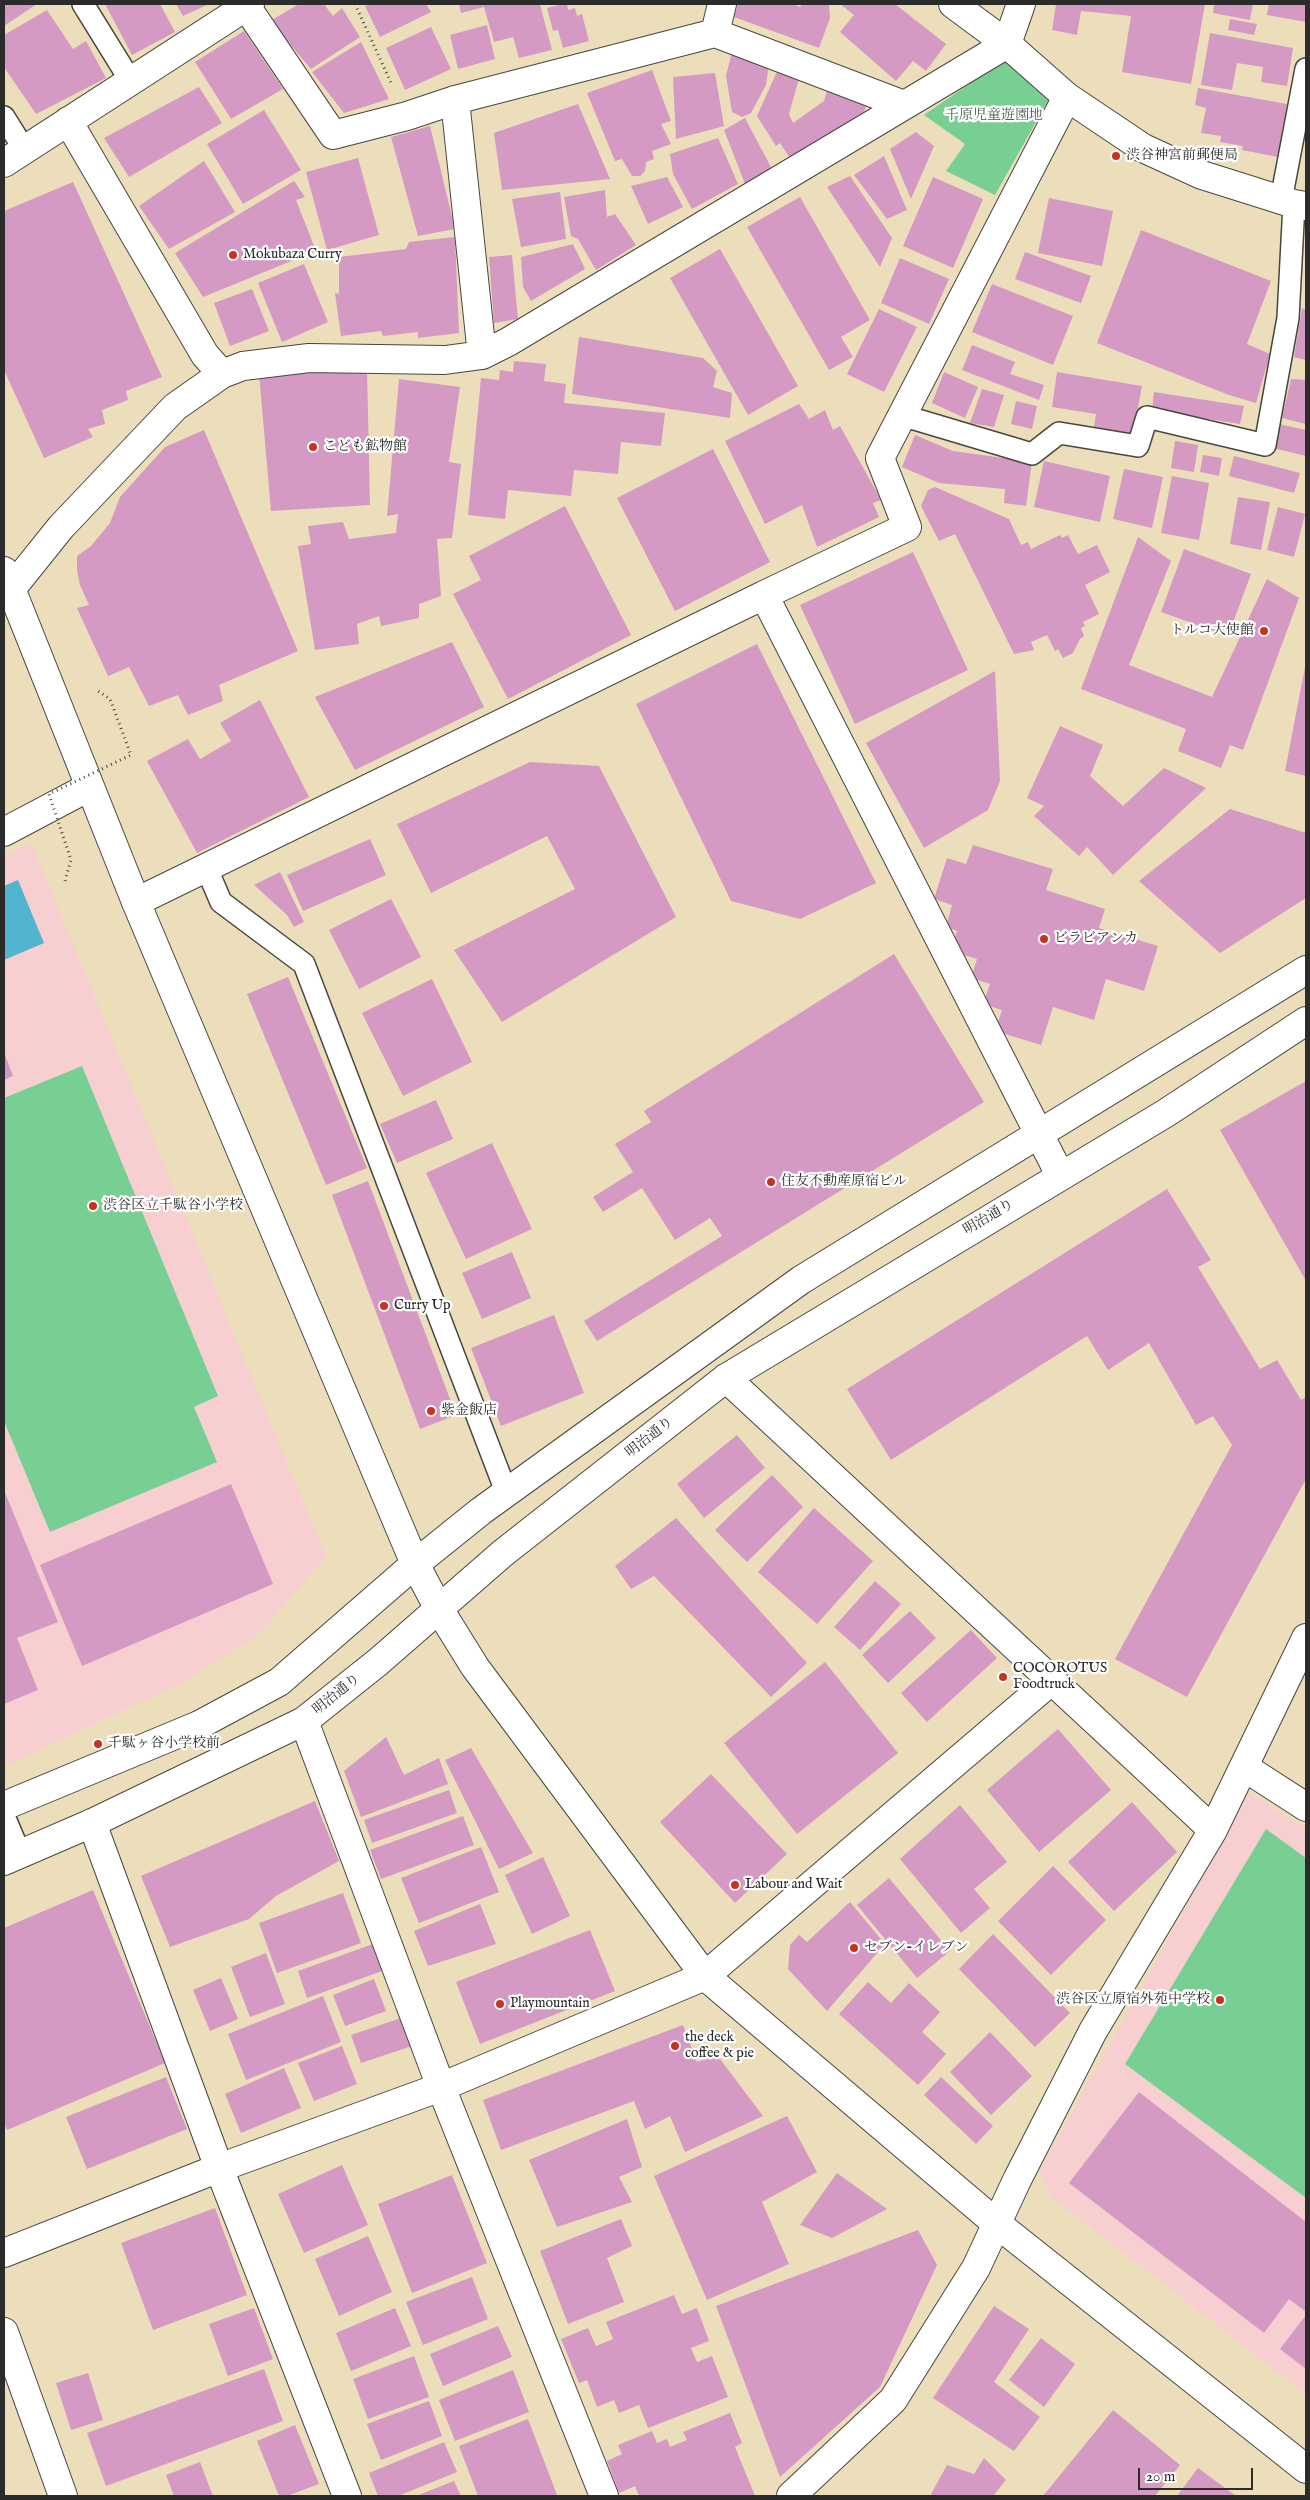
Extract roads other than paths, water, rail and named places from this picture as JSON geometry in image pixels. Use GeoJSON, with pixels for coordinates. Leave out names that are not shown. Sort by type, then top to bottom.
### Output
{"type":"FeatureCollection","features":[{"type":"Feature","properties":{"kind":"street"},"geometry":{"type":"LineString","coordinates":[[715,33],[722,4]]}},
{"type":"Feature","properties":{"kind":"street"},"geometry":{"type":"LineString","coordinates":[[953,4],[1007,44],[1067,97],[1142,148],[1202,174],[1294,203]]}},
{"type":"Feature","properties":{"kind":"street"},"geometry":{"type":"LineString","coordinates":[[1021,4],[1007,44],[508,342],[482,355],[412,361],[309,358],[243,366],[222,374],[175,407],[6,586],[136,902],[415,1564],[439,1610],[475,1667],[706,1976],[996,2223],[1306,2469]]}},
{"type":"Feature","properties":{"kind":"street"},"geometry":{"type":"LineString","coordinates":[[14,156],[248,5],[333,135],[407,116],[455,100],[715,33],[904,105]]}},
{"type":"Feature","properties":{"kind":"street"},"geometry":{"type":"LineString","coordinates":[[136,902],[764,595],[908,527],[880,458],[901,414],[1067,97]]}},
{"type":"Feature","properties":{"kind":"street"},"geometry":{"type":"LineString","coordinates":[[455,100],[482,355]]}},
{"type":"Feature","properties":{"kind":"street"},"geometry":{"type":"LineString","coordinates":[[68,121],[205,355],[222,374]]}},
{"type":"Feature","properties":{"kind":"street"},"geometry":{"type":"LineString","coordinates":[[764,595],[1060,1175]]}},
{"type":"Feature","properties":{"kind":"street"},"geometry":{"type":"LineString","coordinates":[[4,832],[89,787]]}},
{"type":"Feature","properties":{"kind":"street"},"geometry":{"type":"LineString","coordinates":[[4,1806],[199,1725],[279,1682],[415,1564],[686,1362],[801,1280],[1306,970]]}},
{"type":"Feature","properties":{"kind":"street","name":"明治通り"},"geometry":{"type":"LineString","coordinates":[[12,1858],[92,1823],[304,1721],[439,1610],[503,1553],[726,1378],[1060,1175],[1166,1113],[1306,1021]]}},
{"type":"Feature","properties":{"kind":"street"},"geometry":{"type":"LineString","coordinates":[[726,1378],[1213,1830]]}},
{"type":"Feature","properties":{"kind":"street"},"geometry":{"type":"LineString","coordinates":[[791,2496],[892,2400],[976,2268],[996,2223],[1093,2031],[1213,1830],[1306,1638]]}},
{"type":"Feature","properties":{"kind":"street"},"geometry":{"type":"LineString","coordinates":[[4,2253],[219,2168],[441,2087],[706,1976],[1052,1680]]}},
{"type":"Feature","properties":{"kind":"street"},"geometry":{"type":"LineString","coordinates":[[304,1721],[441,2087],[604,2496]]}},
{"type":"Feature","properties":{"kind":"street"},"geometry":{"type":"LineString","coordinates":[[1244,1767],[1306,1807]]}},
{"type":"Feature","properties":{"kind":"street"},"geometry":{"type":"LineString","coordinates":[[92,1823],[219,2168],[347,2496]]}},
{"type":"Feature","properties":{"kind":"street"},"geometry":{"type":"LineString","coordinates":[[4,2332],[64,2496]]}},
{"type":"Feature","properties":{"kind":"lane"},"geometry":{"type":"LineString","coordinates":[[83,4],[130,80]]}},
{"type":"Feature","properties":{"kind":"lane"},"geometry":{"type":"LineString","coordinates":[[901,414],[1032,454],[1059,433],[1138,446],[1147,417],[1265,445],[1288,318],[1294,203],[1306,69]]}},
{"type":"Feature","properties":{"kind":"lane"},"geometry":{"type":"LineString","coordinates":[[4,117],[14,156]]}},
{"type":"Feature","properties":{"kind":"lane"},"geometry":{"type":"LineString","coordinates":[[206,867],[222,902],[304,964],[507,1494]]}},
{"type":"Feature","properties":{"kind":"lane"},"geometry":{"type":"LineString","coordinates":[[4,1816],[12,1858]]}},
{"type":"Feature","properties":{"kind":"water"},"geometry":{"type":"Polygon","coordinates":[[[18,880],[44,943],[4,960],[4,886],[18,880]]]}},
{"type":"Feature","properties":{"kind":"place","name":"渋谷神宮前郵便局"},"geometry":{"type":"Point","coordinates":[1116,156]}},
{"type":"Feature","properties":{"kind":"place","name":"Mokubaza Curry"},"geometry":{"type":"Point","coordinates":[233,255]}},
{"type":"Feature","properties":{"kind":"place","name":"こども鉱物館"},"geometry":{"type":"Point","coordinates":[313,447]}},
{"type":"Feature","properties":{"kind":"place","name":"トルコ大使館"},"geometry":{"type":"Point","coordinates":[1264,631]}},
{"type":"Feature","properties":{"kind":"place","name":"ビラビアンカ"},"geometry":{"type":"Point","coordinates":[1044,939]}},
{"type":"Feature","properties":{"kind":"place","name":"住友不動産原宿ビル"},"geometry":{"type":"Point","coordinates":[771,1182]}},
{"type":"Feature","properties":{"kind":"place","name":"渋谷区立千駄谷小学校"},"geometry":{"type":"Point","coordinates":[93,1206]}},
{"type":"Feature","properties":{"kind":"place","name":"Curry Up"},"geometry":{"type":"Point","coordinates":[384,1306]}},
{"type":"Feature","properties":{"kind":"place","name":"紫金飯店"},"geometry":{"type":"Point","coordinates":[431,1411]}},
{"type":"Feature","properties":{"kind":"place","name":"COCOROTUS Foodtruck"},"geometry":{"type":"Point","coordinates":[1003,1677]}},
{"type":"Feature","properties":{"kind":"place","name":"千駄ヶ谷小学校前"},"geometry":{"type":"Point","coordinates":[98,1744]}},
{"type":"Feature","properties":{"kind":"place","name":"Labour and Wait"},"geometry":{"type":"Point","coordinates":[735,1885]}},
{"type":"Feature","properties":{"kind":"place","name":"セブン-イレブン"},"geometry":{"type":"Point","coordinates":[854,1948]}},
{"type":"Feature","properties":{"kind":"place","name":"渋谷区立原宿外苑中学校"},"geometry":{"type":"Point","coordinates":[1220,2000]}},
{"type":"Feature","properties":{"kind":"place","name":"Playmountain"},"geometry":{"type":"Point","coordinates":[500,2004]}},
{"type":"Feature","properties":{"kind":"place","name":"the deck coffee & pie"},"geometry":{"type":"Point","coordinates":[675,2046]}},
{"type":"Feature","properties":{"kind":"park label","name":"千原児童遊園地"},"geometry":{"type":"Point","coordinates":[994,116]}}]}
